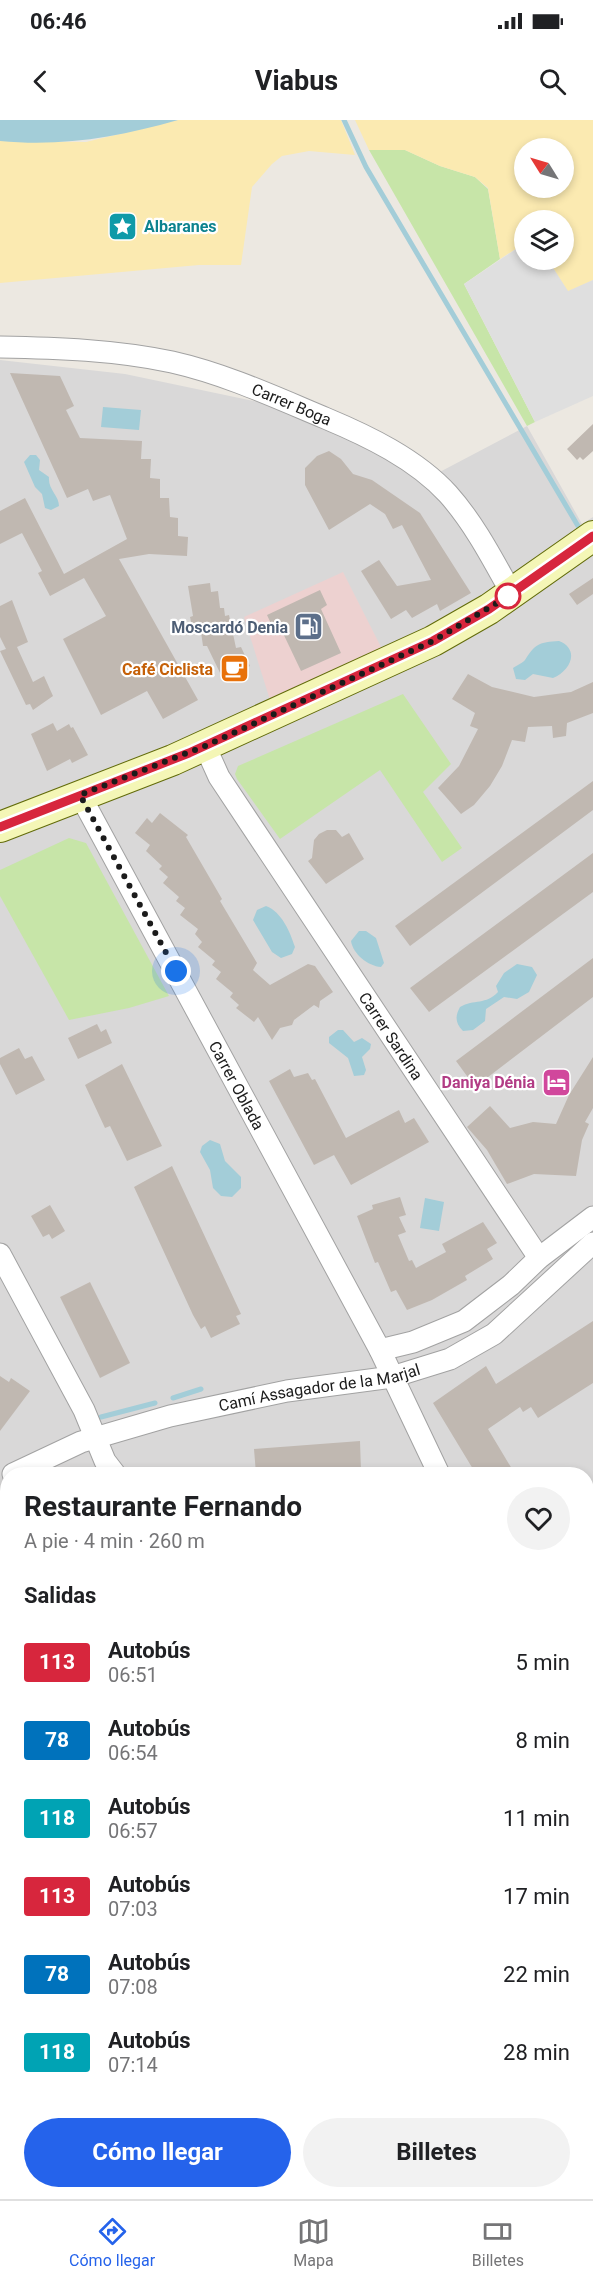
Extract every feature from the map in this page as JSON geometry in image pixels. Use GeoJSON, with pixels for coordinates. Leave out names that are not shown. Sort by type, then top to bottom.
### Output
{"type":"FeatureCollection","features":[{"type":"Feature","properties":{"kind":"main road"},"geometry":{"type":"LineString","coordinates":[[0,827],[205,746],[433,641],[512,594],[593,536]]}},
{"type":"Feature","properties":{"kind":"street","name":"Carrer Boga"},"geometry":{"type":"LineString","coordinates":[[0,347],[110,353],[172,362],[239,382],[363,435],[421,471],[447,494],[468,522],[512,594]]}},
{"type":"Feature","properties":{"kind":"street","name":"Carrer Sardina"},"geometry":{"type":"LineString","coordinates":[[205,746],[219,777],[539,1258]]}},
{"type":"Feature","properties":{"kind":"street","name":"Carrer Oblada"},"geometry":{"type":"LineString","coordinates":[[80,795],[380,1350],[436,1467]]}},
{"type":"Feature","properties":{"kind":"street"},"geometry":{"type":"LineString","coordinates":[[380,1350],[413,1342],[464,1321],[511,1285],[539,1258],[593,1217]]}},
{"type":"Feature","properties":{"kind":"street","name":"Camí Assagador de la Marjal"},"geometry":{"type":"LineString","coordinates":[[28,1467],[70,1447],[170,1416],[261,1395],[392,1377],[450,1359],[494,1334],[593,1243]]}},
{"type":"Feature","properties":{"kind":"street"},"geometry":{"type":"LineString","coordinates":[[0,1254],[84,1410],[110,1467]]}},
{"type":"Feature","properties":{"kind":"shaded area"},"geometry":{"type":"Polygon","coordinates":[[[514,250],[514,270],[554,270],[568,291],[593,280],[593,396],[535,422],[464,284],[514,250]]]}},
{"type":"Feature","properties":{"kind":"shaded area"},"geometry":{"type":"Polygon","coordinates":[[[0,360],[125,374],[292,409],[434,475],[527,426],[582,524],[593,517],[593,1467],[0,1467],[0,360]]]}},
{"type":"Feature","properties":{"kind":"shaded area","name":"Moscardó Denia"},"geometry":{"type":"Polygon","coordinates":[[[343,572],[382,649],[270,700],[244,617],[343,572]]]}},
{"type":"Feature","properties":{"kind":"green space"},"geometry":{"type":"Polygon","coordinates":[[[369,150],[405,150],[440,166],[475,177],[488,189],[500,259],[464,284],[535,422],[527,426],[369,150]]]}},
{"type":"Feature","properties":{"kind":"green space"},"geometry":{"type":"Polygon","coordinates":[[[403,694],[451,764],[423,792],[462,848],[442,862],[380,770],[280,839],[237,779],[235,774],[238,766],[403,694]]]}},
{"type":"Feature","properties":{"kind":"green space"},"geometry":{"type":"Polygon","coordinates":[[[69,838],[86,843],[169,996],[129,1008],[69,1020],[0,896],[0,870],[69,838]]]}},
{"type":"Feature","properties":{"kind":"sand","name":"Albaranes"},"geometry":{"type":"Polygon","coordinates":[[[178,120],[341,120],[355,155],[309,151],[282,156],[272,164],[252,187],[241,265],[199,265],[0,283],[0,141],[86,142],[178,120]]]}},
{"type":"Feature","properties":{"kind":"sand"},"geometry":{"type":"Polygon","coordinates":[[[355,120],[593,120],[593,280],[568,292],[554,270],[574,270],[574,210],[514,210],[514,250],[500,259],[488,188],[475,177],[440,166],[405,150],[369,150],[355,120]]]}},
{"type":"Feature","properties":{"kind":"water"},"geometry":{"type":"Polygon","coordinates":[[[0,120],[178,120],[112,136],[46,143],[23,143],[0,141],[0,120]]]}},
{"type":"Feature","properties":{"kind":"water"},"geometry":{"type":"Polygon","coordinates":[[[103,407],[141,410],[139,430],[101,427],[103,407]]]}},
{"type":"Feature","properties":{"kind":"water"},"geometry":{"type":"Polygon","coordinates":[[[30,455],[36,455],[40,460],[39,470],[49,477],[59,506],[51,510],[45,508],[42,494],[35,487],[24,462],[30,455]]]}},
{"type":"Feature","properties":{"kind":"water"},"geometry":{"type":"Polygon","coordinates":[[[559,641],[569,649],[571,660],[559,675],[553,678],[533,674],[525,680],[516,679],[513,668],[524,661],[535,647],[542,643],[559,641]]]}},
{"type":"Feature","properties":{"kind":"water"},"geometry":{"type":"Polygon","coordinates":[[[266,906],[277,913],[288,929],[295,947],[292,954],[281,958],[272,952],[253,920],[257,910],[266,906]]]}},
{"type":"Feature","properties":{"kind":"water"},"geometry":{"type":"Polygon","coordinates":[[[359,931],[366,931],[376,938],[384,963],[381,967],[366,962],[352,946],[351,941],[359,931]]]}},
{"type":"Feature","properties":{"kind":"water"},"geometry":{"type":"Polygon","coordinates":[[[517,964],[532,967],[537,975],[529,992],[517,999],[504,997],[486,1009],[485,1021],[473,1030],[463,1031],[457,1019],[460,1007],[493,996],[498,992],[496,986],[504,973],[517,964]]]}},
{"type":"Feature","properties":{"kind":"water"},"geometry":{"type":"Polygon","coordinates":[[[338,1030],[343,1030],[354,1042],[362,1038],[371,1044],[370,1049],[362,1057],[366,1070],[364,1075],[354,1076],[348,1058],[329,1043],[329,1037],[338,1030]]]}},
{"type":"Feature","properties":{"kind":"water"},"geometry":{"type":"Polygon","coordinates":[[[210,1140],[220,1144],[225,1161],[241,1177],[241,1188],[232,1197],[221,1196],[213,1188],[210,1170],[200,1152],[202,1146],[210,1140]]]}},
{"type":"Feature","properties":{"kind":"water"},"geometry":{"type":"Polygon","coordinates":[[[425,1198],[444,1202],[439,1231],[420,1228],[425,1198]]]}},
{"type":"Feature","properties":{"kind":"building"},"geometry":{"type":"Polygon","coordinates":[[[10,373],[60,376],[74,406],[66,410],[80,438],[142,441],[141,459],[151,459],[150,478],[160,479],[160,498],[169,498],[170,517],[178,518],[178,536],[188,537],[187,556],[149,554],[119,559],[198,700],[163,719],[147,691],[101,715],[63,639],[106,616],[84,578],[50,596],[38,573],[42,571],[22,533],[0,544],[0,511],[25,498],[64,574],[127,539],[110,495],[93,501],[88,489],[67,498],[10,373]]]}},
{"type":"Feature","properties":{"kind":"building"},"geometry":{"type":"Polygon","coordinates":[[[593,424],[593,451],[583,460],[580,457],[577,460],[567,449],[593,424]]]}},
{"type":"Feature","properties":{"kind":"building"},"geometry":{"type":"Polygon","coordinates":[[[329,451],[341,459],[353,474],[372,480],[420,513],[471,593],[440,611],[437,604],[412,618],[406,610],[391,619],[361,571],[379,560],[397,586],[431,580],[402,525],[393,529],[385,514],[370,504],[329,530],[305,485],[305,468],[317,456],[329,451]]]}},
{"type":"Feature","properties":{"kind":"building"},"geometry":{"type":"Polygon","coordinates":[[[593,578],[593,594],[577,605],[569,594],[593,578]]]}},
{"type":"Feature","properties":{"kind":"building"},"geometry":{"type":"Polygon","coordinates":[[[210,583],[211,592],[218,591],[220,608],[224,608],[225,616],[229,615],[236,648],[241,647],[250,666],[223,679],[207,646],[203,646],[201,632],[193,631],[190,617],[193,616],[188,586],[210,583]]]}},
{"type":"Feature","properties":{"kind":"building"},"geometry":{"type":"Polygon","coordinates":[[[320,590],[327,605],[321,609],[341,653],[301,671],[281,629],[274,630],[267,615],[320,590]]]}},
{"type":"Feature","properties":{"kind":"building"},"geometry":{"type":"Polygon","coordinates":[[[12,600],[28,642],[17,647],[33,682],[44,676],[53,696],[33,710],[30,704],[26,705],[0,651],[6,649],[0,637],[0,606],[12,600]]]}},
{"type":"Feature","properties":{"kind":"building"},"geometry":{"type":"Polygon","coordinates":[[[468,674],[492,687],[534,697],[571,692],[593,682],[593,713],[567,723],[566,736],[553,738],[552,726],[528,727],[525,742],[512,740],[502,766],[490,786],[474,805],[461,814],[438,788],[459,766],[478,729],[470,726],[475,713],[452,699],[468,674]]]}},
{"type":"Feature","properties":{"kind":"building"},"geometry":{"type":"Polygon","coordinates":[[[53,723],[57,731],[69,724],[71,728],[73,727],[88,755],[72,763],[70,759],[47,771],[31,734],[53,723]]]}},
{"type":"Feature","properties":{"kind":"building"},"geometry":{"type":"Polygon","coordinates":[[[593,781],[593,810],[410,946],[395,926],[593,781]]]}},
{"type":"Feature","properties":{"kind":"building"},"geometry":{"type":"Polygon","coordinates":[[[160,813],[188,835],[186,837],[222,899],[220,901],[257,963],[253,970],[270,985],[308,964],[315,966],[333,992],[320,1001],[319,1008],[314,1005],[294,1020],[292,1025],[280,1028],[272,1040],[258,1017],[254,1022],[236,1008],[239,1005],[230,997],[233,993],[216,979],[221,972],[212,965],[215,961],[198,947],[202,942],[195,934],[198,929],[180,915],[185,908],[176,901],[179,897],[163,883],[168,877],[159,869],[162,866],[146,851],[150,845],[135,833],[147,818],[152,823],[160,813]]]}},
{"type":"Feature","properties":{"kind":"building"},"geometry":{"type":"Polygon","coordinates":[[[327,830],[336,830],[342,837],[349,833],[364,859],[326,884],[308,861],[312,858],[314,840],[327,830]]]}},
{"type":"Feature","properties":{"kind":"building"},"geometry":{"type":"Polygon","coordinates":[[[593,853],[593,892],[429,1012],[410,988],[593,853]]]}},
{"type":"Feature","properties":{"kind":"building"},"geometry":{"type":"Polygon","coordinates":[[[593,958],[593,997],[475,1087],[456,1061],[593,958]]]}},
{"type":"Feature","properties":{"kind":"building"},"geometry":{"type":"Polygon","coordinates":[[[97,1024],[101,1032],[106,1029],[112,1043],[78,1059],[68,1038],[97,1024]]]}},
{"type":"Feature","properties":{"kind":"building"},"geometry":{"type":"Polygon","coordinates":[[[19,1048],[25,1059],[32,1056],[45,1080],[16,1095],[0,1064],[0,1058],[19,1048]]]}},
{"type":"Feature","properties":{"kind":"building"},"geometry":{"type":"Polygon","coordinates":[[[593,1057],[593,1108],[585,1122],[589,1124],[582,1140],[576,1176],[534,1174],[507,1184],[487,1150],[467,1127],[490,1106],[510,1128],[533,1122],[556,1124],[569,1095],[593,1057]]]}},
{"type":"Feature","properties":{"kind":"building"},"geometry":{"type":"Polygon","coordinates":[[[122,1064],[162,1146],[127,1161],[110,1126],[105,1128],[85,1085],[122,1064]]]}},
{"type":"Feature","properties":{"kind":"building"},"geometry":{"type":"Polygon","coordinates":[[[290,1069],[294,1077],[308,1073],[312,1080],[315,1079],[346,1138],[399,1110],[405,1123],[414,1118],[429,1142],[351,1185],[334,1155],[314,1165],[269,1081],[290,1069]]]}},
{"type":"Feature","properties":{"kind":"building"},"geometry":{"type":"Polygon","coordinates":[[[172,1166],[241,1314],[236,1316],[240,1324],[211,1338],[205,1326],[201,1329],[193,1315],[134,1187],[172,1166]]]}},
{"type":"Feature","properties":{"kind":"building"},"geometry":{"type":"Polygon","coordinates":[[[400,1197],[406,1215],[399,1217],[406,1232],[398,1235],[409,1261],[412,1260],[416,1268],[446,1252],[442,1244],[483,1222],[497,1243],[487,1249],[493,1259],[465,1276],[467,1280],[432,1300],[407,1310],[396,1290],[391,1292],[378,1262],[375,1263],[357,1216],[373,1209],[372,1205],[400,1197]]]}},
{"type":"Feature","properties":{"kind":"building"},"geometry":{"type":"Polygon","coordinates":[[[50,1205],[65,1231],[52,1239],[49,1234],[43,1237],[31,1216],[50,1205]]]}},
{"type":"Feature","properties":{"kind":"building"},"geometry":{"type":"Polygon","coordinates":[[[90,1282],[130,1363],[100,1378],[60,1297],[90,1282]]]}},
{"type":"Feature","properties":{"kind":"building"},"geometry":{"type":"Polygon","coordinates":[[[593,1321],[593,1383],[538,1418],[531,1407],[523,1412],[520,1407],[488,1429],[511,1467],[472,1467],[433,1403],[486,1366],[496,1384],[593,1321]]]}},
{"type":"Feature","properties":{"kind":"building"},"geometry":{"type":"Polygon","coordinates":[[[0,1376],[9,1382],[11,1378],[30,1391],[0,1431],[0,1376]]]}},
{"type":"Feature","properties":{"kind":"building"},"geometry":{"type":"Polygon","coordinates":[[[360,1441],[361,1467],[255,1467],[254,1449],[360,1441]]]}},
{"type":"Feature","properties":{"kind":"waterway"},"geometry":{"type":"LineString","coordinates":[[344,120],[366,167],[578,526]]}},
{"type":"Feature","properties":{"kind":"waterway"},"geometry":{"type":"LineString","coordinates":[[173,1398],[201,1389]]}},
{"type":"Feature","properties":{"kind":"waterway"},"geometry":{"type":"LineString","coordinates":[[101,1417],[155,1403]]}},
{"type":"Feature","properties":{"kind":"bus line","name":"113"},"geometry":{"type":"LineString","coordinates":[[0,827],[189,753],[433,641],[489,609],[593,536]]}},
{"type":"Feature","properties":{"kind":"place","name":"Albaranes"},"geometry":{"type":"Point","coordinates":[123,226]}},
{"type":"Feature","properties":{"kind":"place","name":"Moscardó Denia"},"geometry":{"type":"Point","coordinates":[309,627]}},
{"type":"Feature","properties":{"kind":"place","name":"Café Ciclista"},"geometry":{"type":"Point","coordinates":[234,669]}},
{"type":"Feature","properties":{"kind":"place","name":"Daniya Dénia"},"geometry":{"type":"Point","coordinates":[556,1082]}},
{"type":"Feature","properties":{"kind":"route"},"geometry":{"type":"LineString","coordinates":[[176,971],[80,795],[205,746],[433,641],[512,594],[508,596]]}}]}
